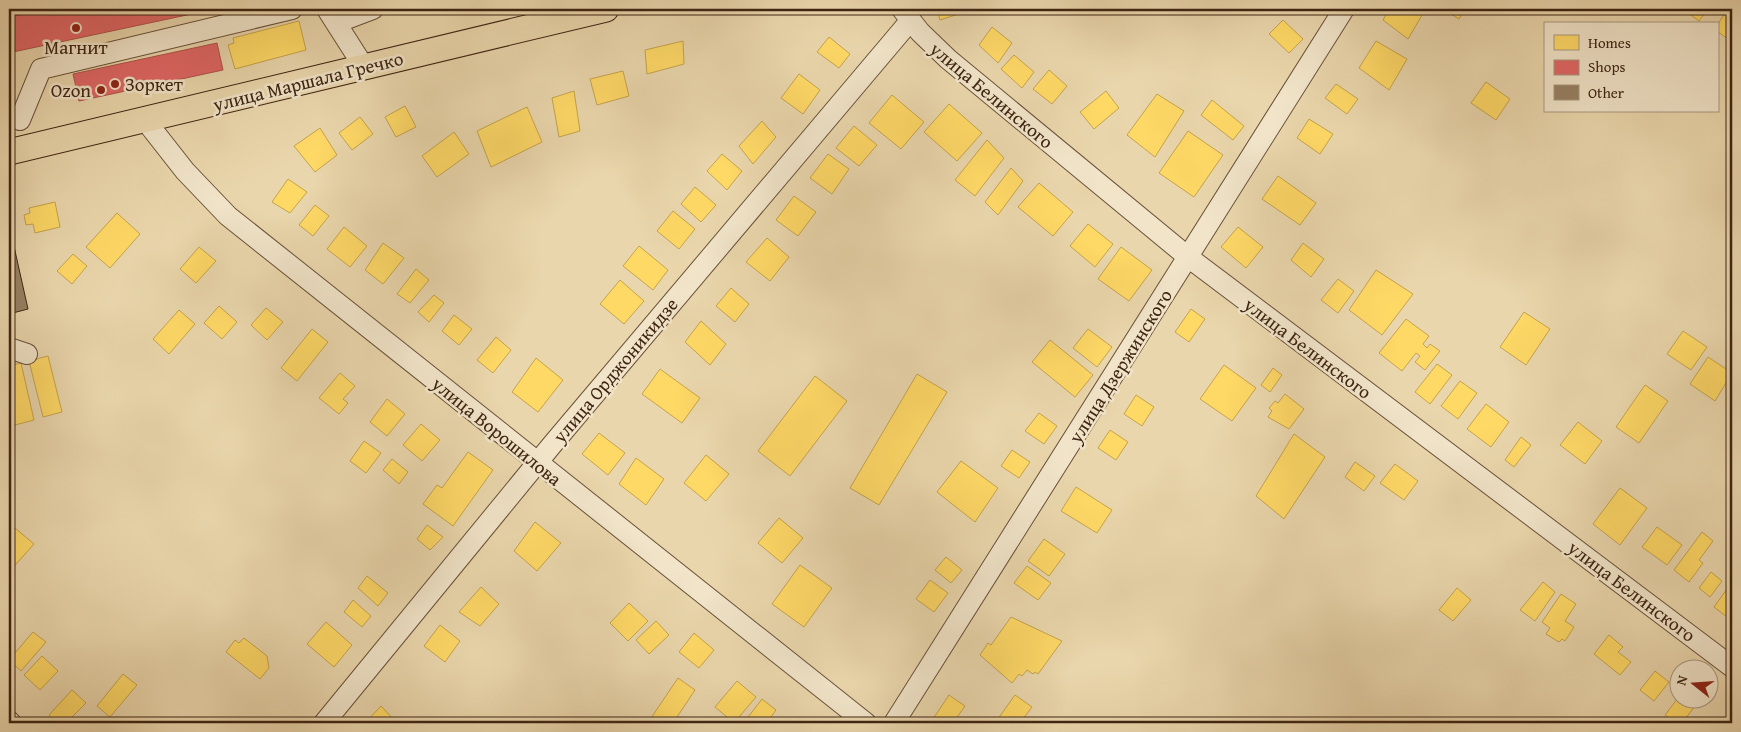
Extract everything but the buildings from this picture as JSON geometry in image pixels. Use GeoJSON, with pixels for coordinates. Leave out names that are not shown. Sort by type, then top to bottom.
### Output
{"type":"FeatureCollection","features":[{"type":"Feature","properties":{"kind":"main road","name":"улица Маршала Гречко"},"geometry":{"type":"LineString","coordinates":[[9,152],[606,9]]}},
{"type":"Feature","properties":{"kind":"street"},"geometry":{"type":"LineString","coordinates":[[43,144],[14,115],[41,69],[292,9]]}},
{"type":"Feature","properties":{"kind":"street"},"geometry":{"type":"LineString","coordinates":[[364,67],[332,16],[373,9]]}},
{"type":"Feature","properties":{"kind":"street","name":"улица Дзержинского"},"geometry":{"type":"LineString","coordinates":[[894,723],[1344,9]]}},
{"type":"Feature","properties":{"kind":"street","name":"улица Белинского"},"geometry":{"type":"LineString","coordinates":[[906,15],[948,59],[1188,257],[1732,667]]}},
{"type":"Feature","properties":{"kind":"street","name":"улица Орджоникидзе"},"geometry":{"type":"LineString","coordinates":[[324,723],[906,15]]}},
{"type":"Feature","properties":{"kind":"street","name":"улица Ворошилова"},"geometry":{"type":"LineString","coordinates":[[145,120],[190,176],[228,216],[866,723]]}},
{"type":"Feature","properties":{"kind":"place","name":"Магнит"},"geometry":{"type":"Point","coordinates":[76,28]}},
{"type":"Feature","properties":{"kind":"place","name":"Зоркет"},"geometry":{"type":"Point","coordinates":[115,84]}},
{"type":"Feature","properties":{"kind":"place","name":"Ozon"},"geometry":{"type":"Point","coordinates":[101,90]}}]}
